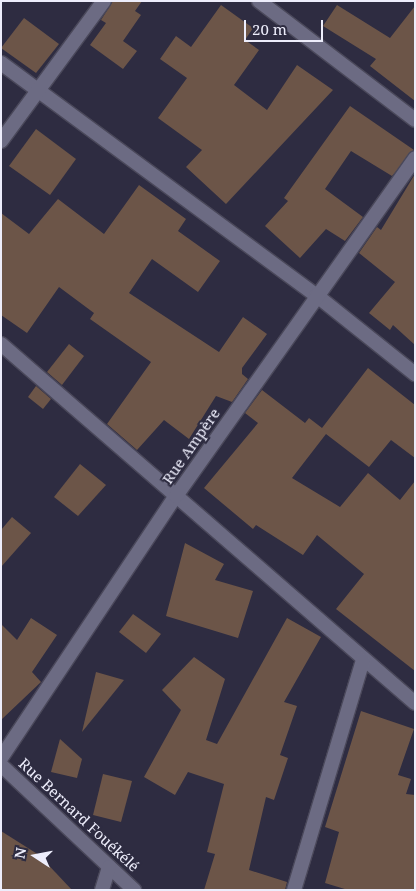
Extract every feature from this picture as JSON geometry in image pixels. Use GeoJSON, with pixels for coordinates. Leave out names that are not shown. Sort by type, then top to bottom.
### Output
{"type":"FeatureCollection","features":[{"type":"Feature","properties":{"kind":"street"},"geometry":{"type":"LineString","coordinates":[[1,141],[37,88],[104,1]]}},
{"type":"Feature","properties":{"kind":"street"},"geometry":{"type":"LineString","coordinates":[[259,1],[415,120]]}},
{"type":"Feature","properties":{"kind":"street"},"geometry":{"type":"LineString","coordinates":[[1,63],[316,295],[415,374]]}},
{"type":"Feature","properties":{"kind":"street","name":"Rue Ampère"},"geometry":{"type":"LineString","coordinates":[[1,758],[176,496],[316,295],[415,158]]}},
{"type":"Feature","properties":{"kind":"street"},"geometry":{"type":"LineString","coordinates":[[1,344],[363,660],[415,703]]}},
{"type":"Feature","properties":{"kind":"street"},"geometry":{"type":"LineString","coordinates":[[294,890],[363,660]]}},
{"type":"Feature","properties":{"kind":"street","name":"Rue Bernard Fouékélé"},"geometry":{"type":"LineString","coordinates":[[1,765],[134,890]]}},
{"type":"Feature","properties":{"kind":"street"},"geometry":{"type":"LineString","coordinates":[[102,890],[109,866]]}},
{"type":"Feature","properties":{"kind":"building"},"geometry":{"type":"Polygon","coordinates":[[[113,1],[142,1],[135,11],[141,15],[123,41],[137,51],[123,69],[90,45],[106,23],[101,20],[113,1]]]}},
{"type":"Feature","properties":{"kind":"building"},"geometry":{"type":"Polygon","coordinates":[[[221,5],[253,28],[245,40],[259,50],[234,85],[267,110],[297,65],[333,90],[226,204],[186,167],[202,150],[158,118],[187,78],[160,59],[176,36],[191,47],[221,5]]]}},
{"type":"Feature","properties":{"kind":"building"},"geometry":{"type":"Polygon","coordinates":[[[337,5],[390,38],[415,6],[415,101],[370,66],[376,59],[323,26],[337,5]]]}},
{"type":"Feature","properties":{"kind":"building"},"geometry":{"type":"Polygon","coordinates":[[[24,18],[59,44],[36,73],[1,48],[24,18]]]}},
{"type":"Feature","properties":{"kind":"building"},"geometry":{"type":"Polygon","coordinates":[[[350,106],[414,150],[392,176],[351,151],[325,189],[363,217],[345,241],[326,229],[300,258],[265,226],[288,201],[284,198],[350,106]]]}},
{"type":"Feature","properties":{"kind":"building"},"geometry":{"type":"Polygon","coordinates":[[[36,129],[76,159],[50,195],[9,166],[36,129]]]}},
{"type":"Feature","properties":{"kind":"building"},"geometry":{"type":"Polygon","coordinates":[[[415,174],[415,345],[393,325],[390,330],[369,313],[395,282],[359,253],[377,227],[381,230],[415,174]]]}},
{"type":"Feature","properties":{"kind":"building"},"geometry":{"type":"Polygon","coordinates":[[[139,185],[186,219],[178,231],[220,261],[198,292],[152,259],[129,293],[219,352],[243,317],[267,334],[242,368],[242,374],[248,379],[232,402],[216,396],[189,439],[164,420],[137,450],[107,424],[151,362],[90,319],[94,313],[59,287],[27,333],[1,315],[1,213],[29,234],[58,199],[104,234],[139,185]]]}},
{"type":"Feature","properties":{"kind":"building"},"geometry":{"type":"Polygon","coordinates":[[[69,344],[84,356],[62,385],[47,372],[69,344]]]}},
{"type":"Feature","properties":{"kind":"building"},"geometry":{"type":"Polygon","coordinates":[[[368,368],[415,405],[415,458],[391,440],[369,467],[326,434],[292,478],[340,507],[368,473],[400,500],[415,481],[415,671],[336,609],[364,574],[317,535],[303,555],[256,525],[253,529],[204,488],[258,423],[245,413],[262,390],[305,423],[309,418],[322,428],[368,368]]]}},
{"type":"Feature","properties":{"kind":"building"},"geometry":{"type":"Polygon","coordinates":[[[36,386],[51,399],[43,409],[28,397],[36,386]]]}},
{"type":"Feature","properties":{"kind":"building"},"geometry":{"type":"Polygon","coordinates":[[[80,464],[106,485],[78,516],[54,497],[80,464]]]}},
{"type":"Feature","properties":{"kind":"building"},"geometry":{"type":"Polygon","coordinates":[[[12,517],[31,533],[1,567],[1,530],[12,517]]]}},
{"type":"Feature","properties":{"kind":"building"},"geometry":{"type":"Polygon","coordinates":[[[185,543],[224,564],[215,580],[253,591],[238,638],[166,616],[185,543]]]}},
{"type":"Feature","properties":{"kind":"building"},"geometry":{"type":"Polygon","coordinates":[[[133,614],[161,634],[146,653],[119,632],[133,614]]]}},
{"type":"Feature","properties":{"kind":"building"},"geometry":{"type":"Polygon","coordinates":[[[31,618],[57,635],[32,672],[41,682],[1,720],[1,624],[17,640],[31,618]]]}},
{"type":"Feature","properties":{"kind":"building"},"geometry":{"type":"Polygon","coordinates":[[[287,618],[321,637],[284,702],[297,706],[280,755],[288,758],[274,800],[266,797],[249,870],[287,882],[285,890],[204,890],[215,854],[207,852],[224,784],[188,772],[175,795],[144,777],[181,710],[162,690],[194,657],[225,679],[206,740],[217,744],[287,618]]]}},
{"type":"Feature","properties":{"kind":"building"},"geometry":{"type":"Polygon","coordinates":[[[96,672],[124,680],[82,732],[96,672]]]}},
{"type":"Feature","properties":{"kind":"building"},"geometry":{"type":"Polygon","coordinates":[[[361,711],[414,729],[398,775],[411,779],[406,794],[415,795],[415,890],[348,890],[325,883],[339,832],[325,827],[361,711]]]}},
{"type":"Feature","properties":{"kind":"building"},"geometry":{"type":"Polygon","coordinates":[[[60,739],[82,759],[77,778],[51,772],[60,739]]]}},
{"type":"Feature","properties":{"kind":"building"},"geometry":{"type":"Polygon","coordinates":[[[103,774],[132,781],[121,822],[93,815],[103,774]]]}},
{"type":"Feature","properties":{"kind":"building"},"geometry":{"type":"Polygon","coordinates":[[[1,831],[39,855],[72,890],[1,890],[1,831]]]}}]}
